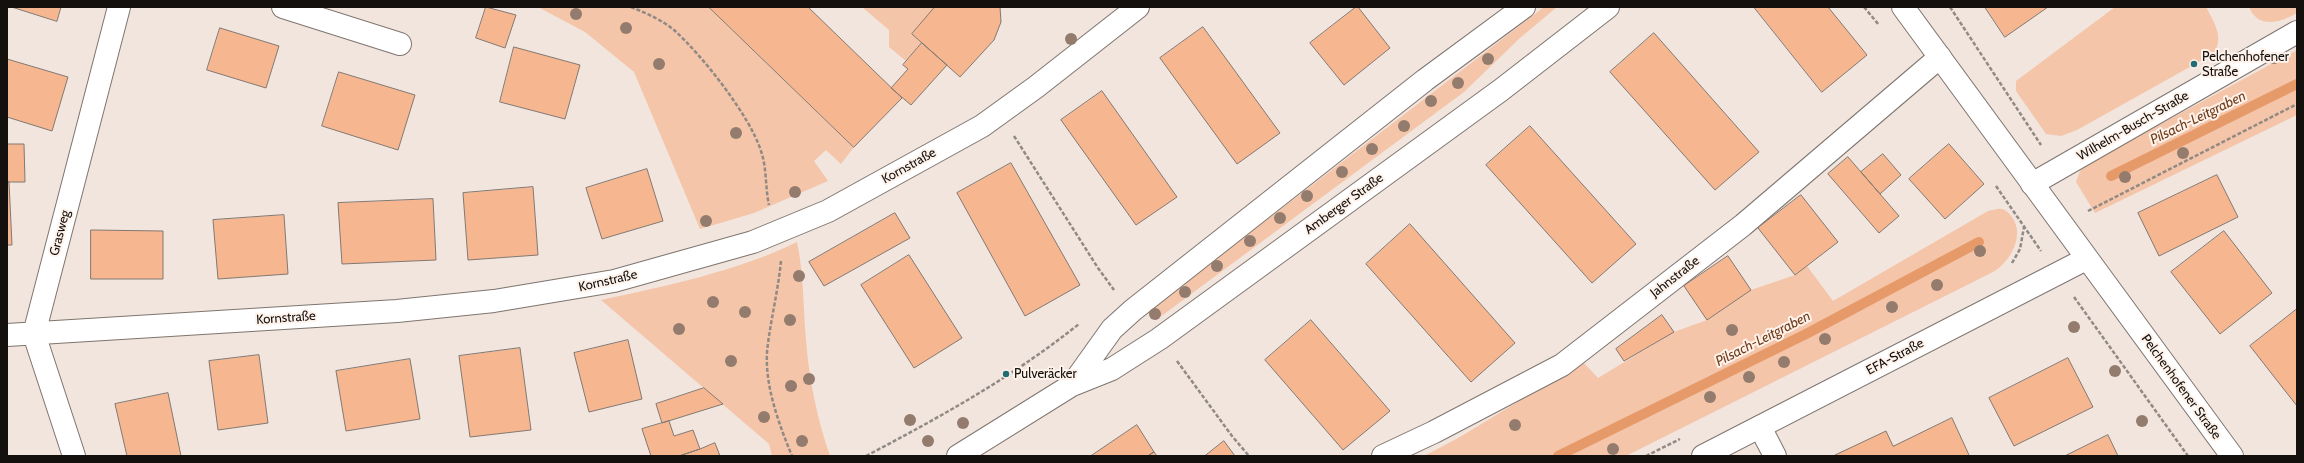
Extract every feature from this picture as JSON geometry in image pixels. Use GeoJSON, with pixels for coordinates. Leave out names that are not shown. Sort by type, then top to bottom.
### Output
{"type":"FeatureCollection","features":[{"type":"Feature","properties":{"kind":"street","name":"Grasweg"},"geometry":{"type":"LineString","coordinates":[[34,334],[119,7]]}},
{"type":"Feature","properties":{"kind":"street"},"geometry":{"type":"LineString","coordinates":[[283,7],[400,44]]}},
{"type":"Feature","properties":{"kind":"street","name":"Kornstraße"},"geometry":{"type":"LineString","coordinates":[[7,335],[397,311],[494,301],[614,281],[753,242],[828,211],[982,126],[1001,114],[1138,7]]}},
{"type":"Feature","properties":{"kind":"street","name":"Amberger Straße"},"geometry":{"type":"LineString","coordinates":[[1072,385],[1112,329],[1132,310],[1425,80],[1524,7]]}},
{"type":"Feature","properties":{"kind":"street","name":"Amberger Straße"},"geometry":{"type":"LineString","coordinates":[[958,456],[1072,385],[1112,369],[1159,339],[1494,94],[1608,7]]}},
{"type":"Feature","properties":{"kind":"street","name":"Pelchenhofener Straße"},"geometry":{"type":"LineString","coordinates":[[1903,7],[2086,259],[2232,456]]}},
{"type":"Feature","properties":{"kind":"street","name":"Wilhelm-Busch-Straße"},"geometry":{"type":"LineString","coordinates":[[2032,184],[2297,32]]}},
{"type":"Feature","properties":{"kind":"street","name":"Jahnstraße"},"geometry":{"type":"LineString","coordinates":[[1383,456],[1434,432],[1562,364],[1743,225],[1940,57]]}},
{"type":"Feature","properties":{"kind":"street","name":"EFA-Straße"},"geometry":{"type":"LineString","coordinates":[[1703,456],[2086,259]]}},
{"type":"Feature","properties":{"kind":"street"},"geometry":{"type":"LineString","coordinates":[[34,334],[74,456]]}},
{"type":"Feature","properties":{"kind":"street"},"geometry":{"type":"LineString","coordinates":[[1760,428],[1775,456]]}},
{"type":"Feature","properties":{"kind":"path"},"geometry":{"type":"LineString","coordinates":[[632,7],[658,19],[674,30],[725,88],[755,135],[762,151],[769,206],[781,231],[782,254],[768,352],[768,372],[783,433],[792,456]]}},
{"type":"Feature","properties":{"kind":"path"},"geometry":{"type":"LineString","coordinates":[[1950,7],[2038,139]]}},
{"type":"Feature","properties":{"kind":"path"},"geometry":{"type":"LineString","coordinates":[[2085,212],[2297,104]]}},
{"type":"Feature","properties":{"kind":"path"},"geometry":{"type":"LineString","coordinates":[[1001,114],[1094,262],[1118,293]]}},
{"type":"Feature","properties":{"kind":"path"},"geometry":{"type":"LineString","coordinates":[[2005,198],[2032,236]]}},
{"type":"Feature","properties":{"kind":"path"},"geometry":{"type":"LineString","coordinates":[[2078,304],[2188,456]]}},
{"type":"Feature","properties":{"kind":"path"},"geometry":{"type":"LineString","coordinates":[[1175,358],[1232,436],[1250,456]]}},
{"type":"Feature","properties":{"kind":"shaded area"},"geometry":{"type":"Polygon","coordinates":[[[538,7],[709,7],[854,147],[841,164],[826,150],[814,161],[828,181],[754,213],[700,229],[634,72],[585,32],[538,7]]]}},
{"type":"Feature","properties":{"kind":"shaded area"},"geometry":{"type":"Polygon","coordinates":[[[862,7],[935,7],[935,9],[912,34],[922,43],[906,61],[889,47],[889,30],[862,7]]]}},
{"type":"Feature","properties":{"kind":"shaded area"},"geometry":{"type":"Polygon","coordinates":[[[1544,7],[1557,7],[1520,38],[1464,92],[1156,320],[1147,312],[1544,7]]]}},
{"type":"Feature","properties":{"kind":"shaded area"},"geometry":{"type":"Polygon","coordinates":[[[2115,7],[2206,7],[2217,30],[2218,42],[2216,48],[2213,54],[2077,130],[2061,136],[2046,134],[2016,91],[2016,81],[2115,7]]]}},
{"type":"Feature","properties":{"kind":"shaded area"},"geometry":{"type":"Polygon","coordinates":[[[2249,7],[2297,7],[2297,13],[2284,19],[2270,22],[2258,19],[2249,7]]]}},
{"type":"Feature","properties":{"kind":"shaded area"},"geometry":{"type":"Polygon","coordinates":[[[2297,50],[2297,115],[2095,213],[2076,182],[2080,171],[2089,163],[2297,50]]]}},
{"type":"Feature","properties":{"kind":"shaded area"},"geometry":{"type":"Polygon","coordinates":[[[1999,209],[2004,210],[2012,217],[2016,224],[2017,239],[2011,254],[1995,271],[1626,456],[1424,456],[1460,437],[1583,362],[1598,378],[1674,332],[1707,320],[1751,290],[1795,275],[1807,266],[1833,301],[1988,211],[1999,209]]]}},
{"type":"Feature","properties":{"kind":"shaded area"},"geometry":{"type":"Polygon","coordinates":[[[797,242],[802,278],[809,369],[817,413],[830,456],[772,456],[769,444],[601,300],[701,277],[751,261],[797,242]]]}},
{"type":"Feature","properties":{"kind":"building"},"geometry":{"type":"Polygon","coordinates":[[[12,7],[61,7],[57,21],[12,7]]]}},
{"type":"Feature","properties":{"kind":"building"},"geometry":{"type":"Polygon","coordinates":[[[486,7],[516,15],[505,48],[476,38],[486,7]]]}},
{"type":"Feature","properties":{"kind":"building"},"geometry":{"type":"Polygon","coordinates":[[[709,7],[808,7],[902,98],[854,147],[709,7]]]}},
{"type":"Feature","properties":{"kind":"building"},"geometry":{"type":"Polygon","coordinates":[[[935,7],[1000,7],[1001,22],[994,40],[960,77],[912,34],[935,7]]]}},
{"type":"Feature","properties":{"kind":"building"},"geometry":{"type":"Polygon","coordinates":[[[1358,7],[1390,48],[1344,85],[1310,43],[1358,7]]]}},
{"type":"Feature","properties":{"kind":"building"},"geometry":{"type":"Polygon","coordinates":[[[1754,7],[1828,7],[1867,55],[1822,92],[1754,7]]]}},
{"type":"Feature","properties":{"kind":"building"},"geometry":{"type":"Polygon","coordinates":[[[1985,7],[2048,7],[2005,37],[1985,7]]]}},
{"type":"Feature","properties":{"kind":"building"},"geometry":{"type":"Polygon","coordinates":[[[1203,27],[1280,133],[1237,164],[1160,58],[1203,27]]]}},
{"type":"Feature","properties":{"kind":"building"},"geometry":{"type":"Polygon","coordinates":[[[220,28],[279,46],[266,88],[207,70],[220,28]]]}},
{"type":"Feature","properties":{"kind":"building"},"geometry":{"type":"Polygon","coordinates":[[[1654,33],[1759,152],[1715,190],[1610,72],[1654,33]]]}},
{"type":"Feature","properties":{"kind":"building"},"geometry":{"type":"Polygon","coordinates":[[[922,43],[947,65],[911,105],[891,88],[908,69],[903,65],[922,43]]]}},
{"type":"Feature","properties":{"kind":"building"},"geometry":{"type":"Polygon","coordinates":[[[514,47],[580,65],[565,119],[500,102],[514,47]]]}},
{"type":"Feature","properties":{"kind":"building"},"geometry":{"type":"Polygon","coordinates":[[[7,59],[68,77],[52,131],[7,117],[7,59]]]}},
{"type":"Feature","properties":{"kind":"building"},"geometry":{"type":"Polygon","coordinates":[[[339,72],[415,95],[398,150],[322,126],[339,72]]]}},
{"type":"Feature","properties":{"kind":"building"},"geometry":{"type":"Polygon","coordinates":[[[1102,91],[1177,197],[1136,225],[1061,120],[1102,91]]]}},
{"type":"Feature","properties":{"kind":"building"},"geometry":{"type":"Polygon","coordinates":[[[1530,126],[1636,244],[1592,283],[1486,165],[1530,126]]]}},
{"type":"Feature","properties":{"kind":"building"},"geometry":{"type":"Polygon","coordinates":[[[7,144],[24,144],[25,182],[7,182],[7,144]]]}},
{"type":"Feature","properties":{"kind":"building"},"geometry":{"type":"Polygon","coordinates":[[[1949,144],[1984,184],[1945,219],[1909,179],[1949,144]]]}},
{"type":"Feature","properties":{"kind":"building"},"geometry":{"type":"Polygon","coordinates":[[[1883,154],[1901,175],[1880,194],[1861,172],[1883,154]]]}},
{"type":"Feature","properties":{"kind":"building"},"geometry":{"type":"Polygon","coordinates":[[[1848,157],[1899,216],[1879,233],[1828,174],[1848,157]]]}},
{"type":"Feature","properties":{"kind":"building"},"geometry":{"type":"Polygon","coordinates":[[[1011,163],[1080,285],[1025,316],[957,193],[1011,163]]]}},
{"type":"Feature","properties":{"kind":"building"},"geometry":{"type":"Polygon","coordinates":[[[647,169],[663,221],[602,239],[586,188],[647,169]]]}},
{"type":"Feature","properties":{"kind":"building"},"geometry":{"type":"Polygon","coordinates":[[[2217,175],[2238,217],[2159,256],[2138,213],[2217,175]]]}},
{"type":"Feature","properties":{"kind":"building"},"geometry":{"type":"Polygon","coordinates":[[[7,182],[9,182],[12,245],[7,245],[7,182]]]}},
{"type":"Feature","properties":{"kind":"building"},"geometry":{"type":"Polygon","coordinates":[[[533,187],[538,255],[468,260],[463,193],[533,187]]]}},
{"type":"Feature","properties":{"kind":"building"},"geometry":{"type":"Polygon","coordinates":[[[1801,195],[1838,242],[1795,275],[1758,228],[1801,195]]]}},
{"type":"Feature","properties":{"kind":"building"},"geometry":{"type":"Polygon","coordinates":[[[433,199],[436,260],[342,264],[338,203],[433,199]]]}},
{"type":"Feature","properties":{"kind":"building"},"geometry":{"type":"Polygon","coordinates":[[[895,213],[910,238],[824,286],[809,262],[895,213]]]}},
{"type":"Feature","properties":{"kind":"building"},"geometry":{"type":"Polygon","coordinates":[[[284,215],[288,274],[218,279],[213,220],[284,215]]]}},
{"type":"Feature","properties":{"kind":"building"},"geometry":{"type":"Polygon","coordinates":[[[1410,224],[1515,343],[1471,382],[1366,264],[1410,224]]]}},
{"type":"Feature","properties":{"kind":"building"},"geometry":{"type":"Polygon","coordinates":[[[91,230],[163,231],[163,279],[91,279],[91,230]]]}},
{"type":"Feature","properties":{"kind":"building"},"geometry":{"type":"Polygon","coordinates":[[[2224,231],[2272,293],[2220,334],[2171,272],[2224,231]]]}},
{"type":"Feature","properties":{"kind":"building"},"geometry":{"type":"Polygon","coordinates":[[[909,255],[962,338],[914,368],[861,285],[909,255]]]}},
{"type":"Feature","properties":{"kind":"building"},"geometry":{"type":"Polygon","coordinates":[[[1728,256],[1751,290],[1707,320],[1684,286],[1728,256]]]}},
{"type":"Feature","properties":{"kind":"building"},"geometry":{"type":"Polygon","coordinates":[[[2297,309],[2297,406],[2250,346],[2297,309]]]}},
{"type":"Feature","properties":{"kind":"building"},"geometry":{"type":"Polygon","coordinates":[[[1662,315],[1674,332],[1624,361],[1616,349],[1662,315]]]}},
{"type":"Feature","properties":{"kind":"building"},"geometry":{"type":"Polygon","coordinates":[[[1311,320],[1390,411],[1343,450],[1265,360],[1311,320]]]}},
{"type":"Feature","properties":{"kind":"building"},"geometry":{"type":"Polygon","coordinates":[[[628,340],[642,399],[589,412],[574,353],[628,340]]]}},
{"type":"Feature","properties":{"kind":"building"},"geometry":{"type":"Polygon","coordinates":[[[520,348],[531,430],[470,437],[459,356],[520,348]]]}},
{"type":"Feature","properties":{"kind":"building"},"geometry":{"type":"Polygon","coordinates":[[[259,355],[268,423],[218,430],[209,361],[259,355]]]}},
{"type":"Feature","properties":{"kind":"building"},"geometry":{"type":"Polygon","coordinates":[[[2068,358],[2093,407],[2014,446],[1989,398],[2068,358]]]}},
{"type":"Feature","properties":{"kind":"building"},"geometry":{"type":"Polygon","coordinates":[[[410,359],[420,419],[346,431],[336,371],[410,359]]]}},
{"type":"Feature","properties":{"kind":"building"},"geometry":{"type":"Polygon","coordinates":[[[704,388],[723,404],[662,423],[656,404],[704,388]]]}},
{"type":"Feature","properties":{"kind":"building"},"geometry":{"type":"Polygon","coordinates":[[[168,393],[181,456],[127,456],[115,404],[168,393]]]}},
{"type":"Feature","properties":{"kind":"building"},"geometry":{"type":"Polygon","coordinates":[[[1952,418],[1969,455],[1968,456],[1833,456],[1886,431],[1893,446],[1952,418]]]}},
{"type":"Feature","properties":{"kind":"building"},"geometry":{"type":"Polygon","coordinates":[[[669,421],[674,436],[693,430],[700,449],[679,456],[651,456],[642,429],[669,421]]]}},
{"type":"Feature","properties":{"kind":"building"},"geometry":{"type":"Polygon","coordinates":[[[1137,425],[1154,452],[1148,456],[1091,456],[1137,425]]]}},
{"type":"Feature","properties":{"kind":"building"},"geometry":{"type":"Polygon","coordinates":[[[2108,435],[2118,456],[2065,456],[2108,435]]]}},
{"type":"Feature","properties":{"kind":"building"},"geometry":{"type":"Polygon","coordinates":[[[1224,441],[1235,456],[1205,456],[1224,441]]]}},
{"type":"Feature","properties":{"kind":"building"},"geometry":{"type":"Polygon","coordinates":[[[715,443],[720,456],[679,456],[700,449],[715,443]]]}},
{"type":"Feature","properties":{"kind":"building"},"geometry":{"type":"Polygon","coordinates":[[[1154,452],[1157,456],[1148,456],[1154,452]]]}},
{"type":"Feature","properties":{"kind":"waterway","name":"Pilsach-Leitgraben"},"geometry":{"type":"LineString","coordinates":[[2111,176],[2297,84]]}},
{"type":"Feature","properties":{"kind":"waterway","name":"Pilsach-Leitgraben"},"geometry":{"type":"LineString","coordinates":[[1558,456],[1806,334],[1979,242]]}},
{"type":"Feature","properties":{"kind":"place","name":"Pelchenhofener Straße"},"geometry":{"type":"Point","coordinates":[2194,64]}},
{"type":"Feature","properties":{"kind":"place","name":"Pulveräcker"},"geometry":{"type":"Point","coordinates":[1006,374]}}]}
